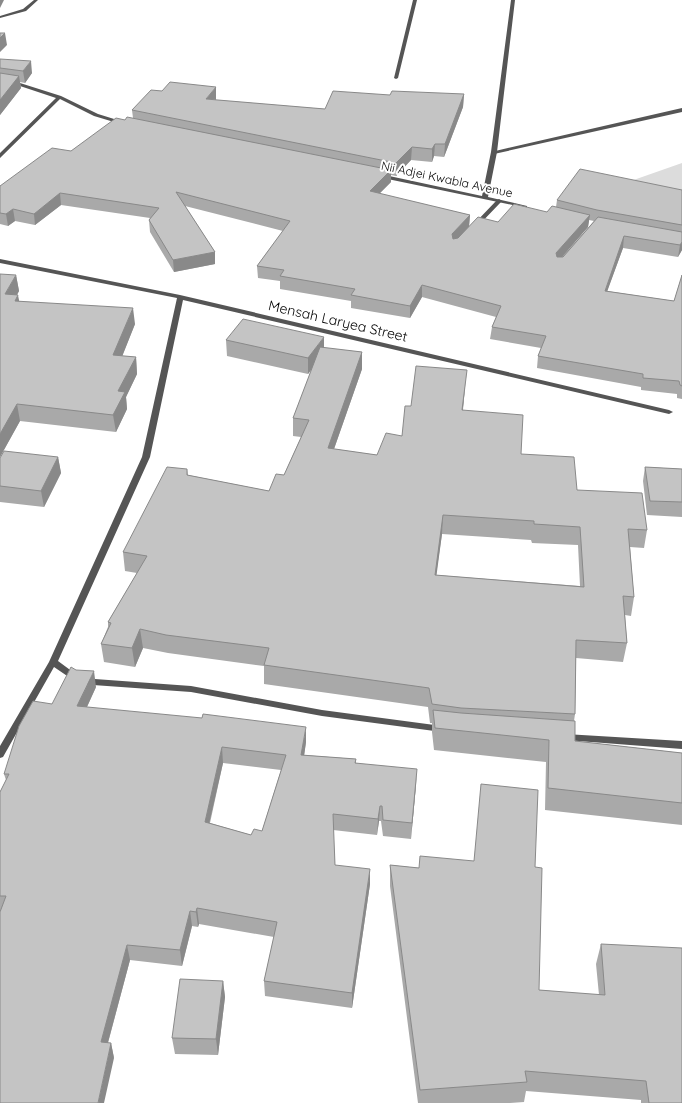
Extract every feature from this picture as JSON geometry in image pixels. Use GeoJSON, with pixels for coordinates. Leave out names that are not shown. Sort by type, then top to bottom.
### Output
{"type":"FeatureCollection","features":[{"type":"Feature","properties":{"kind":"street"},"geometry":{"type":"LineString","coordinates":[[0,17],[17,13],[31,6],[36,0]]}},
{"type":"Feature","properties":{"kind":"street"},"geometry":{"type":"LineString","coordinates":[[396,78],[415,0]]}},
{"type":"Feature","properties":{"kind":"street"},"geometry":{"type":"LineString","coordinates":[[485,197],[494,152],[513,0]]}},
{"type":"Feature","properties":{"kind":"street"},"geometry":{"type":"LineString","coordinates":[[0,82],[18,84],[59,97],[96,115],[130,125]]}},
{"type":"Feature","properties":{"kind":"street"},"geometry":{"type":"LineString","coordinates":[[0,156],[59,97]]}},
{"type":"Feature","properties":{"kind":"street"},"geometry":{"type":"LineString","coordinates":[[494,152],[682,110]]}},
{"type":"Feature","properties":{"kind":"street","name":"Nii Adjei Kwabla Avenue"},"geometry":{"type":"LineString","coordinates":[[377,175],[485,197],[528,208]]}},
{"type":"Feature","properties":{"kind":"street"},"geometry":{"type":"LineString","coordinates":[[469,232],[499,201]]}},
{"type":"Feature","properties":{"kind":"street","name":"Mensah Laryea Street"},"geometry":{"type":"LineString","coordinates":[[0,261],[180,296],[669,412]]}},
{"type":"Feature","properties":{"kind":"street"},"geometry":{"type":"LineString","coordinates":[[0,754],[53,662],[146,457],[180,296]]}},
{"type":"Feature","properties":{"kind":"street"},"geometry":{"type":"LineString","coordinates":[[53,662],[79,681],[191,689],[322,713],[452,730]]}},
{"type":"Feature","properties":{"kind":"street"},"geometry":{"type":"LineString","coordinates":[[555,737],[682,744]]}},
{"type":"Feature","properties":{"kind":"shaded area"},"geometry":{"type":"Polygon","coordinates":[[[682,163],[682,197],[625,183],[682,163]]]}},
{"type":"Feature","properties":{"kind":"building"},"geometry":{"type":"Polygon","coordinates":[[[0,33],[5,33],[0,38],[0,33]]]}},
{"type":"Feature","properties":{"kind":"building"},"geometry":{"type":"Polygon","coordinates":[[[0,59],[31,61],[23,71],[0,68],[0,59]]]}},
{"type":"Feature","properties":{"kind":"building"},"geometry":{"type":"Polygon","coordinates":[[[0,73],[19,76],[0,100],[0,73]]]}},
{"type":"Feature","properties":{"kind":"building"},"geometry":{"type":"Polygon","coordinates":[[[170,82],[216,87],[206,99],[325,109],[333,91],[390,95],[392,91],[464,94],[445,144],[435,144],[432,149],[412,147],[396,163],[132,110],[151,90],[162,91],[170,82]]]}},
{"type":"Feature","properties":{"kind":"building"},"geometry":{"type":"Polygon","coordinates":[[[127,117],[391,170],[370,191],[470,215],[452,234],[453,239],[458,238],[478,217],[498,222],[514,204],[547,212],[552,206],[590,215],[556,253],[557,257],[563,257],[598,217],[682,232],[682,242],[680,245],[624,236],[605,291],[674,301],[682,275],[682,386],[680,385],[679,381],[643,378],[643,374],[538,356],[546,336],[492,327],[501,306],[422,285],[410,306],[351,295],[355,289],[280,276],[284,270],[257,266],[290,221],[176,192],[215,252],[173,260],[149,220],[159,208],[60,193],[34,214],[13,209],[6,214],[0,213],[0,186],[52,148],[71,151],[116,118],[125,120],[127,117]]]}},
{"type":"Feature","properties":{"kind":"building"},"geometry":{"type":"Polygon","coordinates":[[[580,169],[682,190],[682,225],[597,210],[557,200],[580,169]]]}},
{"type":"Feature","properties":{"kind":"building"},"geometry":{"type":"Polygon","coordinates":[[[0,274],[16,275],[5,294],[18,295],[15,301],[133,308],[113,355],[136,357],[118,391],[125,392],[113,415],[17,404],[0,434],[0,274]]]}},
{"type":"Feature","properties":{"kind":"building"},"geometry":{"type":"Polygon","coordinates":[[[243,319],[324,337],[308,358],[226,340],[243,319]]]}},
{"type":"Feature","properties":{"kind":"building"},"geometry":{"type":"Polygon","coordinates":[[[320,347],[362,352],[328,448],[377,455],[386,433],[402,436],[405,406],[411,406],[416,366],[467,370],[462,410],[523,415],[521,454],[574,457],[577,490],[642,493],[647,530],[628,529],[634,597],[623,596],[627,643],[576,640],[575,714],[461,708],[432,704],[429,688],[264,665],[269,648],[166,635],[140,629],[132,648],[101,644],[111,623],[108,622],[147,556],[123,552],[167,467],[187,469],[187,475],[269,491],[276,474],[284,475],[309,420],[293,418],[320,347]],[[443,515],[435,575],[584,587],[580,527],[534,524],[534,521],[443,515]]]}},
{"type":"Feature","properties":{"kind":"building"},"geometry":{"type":"Polygon","coordinates":[[[4,451],[58,457],[41,491],[0,486],[0,458],[4,451]]]}},
{"type":"Feature","properties":{"kind":"building"},"geometry":{"type":"Polygon","coordinates":[[[645,467],[682,469],[682,502],[650,501],[645,467]]]}},
{"type":"Feature","properties":{"kind":"building"},"geometry":{"type":"Polygon","coordinates":[[[71,667],[76,670],[94,671],[77,706],[202,718],[203,714],[306,727],[301,755],[356,759],[355,763],[417,769],[412,823],[383,820],[382,806],[380,806],[378,819],[333,814],[335,865],[370,869],[352,993],[264,981],[277,922],[197,908],[196,912],[190,911],[180,950],[127,945],[101,1042],[111,1043],[98,1103],[0,1103],[0,912],[6,896],[0,896],[0,792],[9,774],[4,774],[19,726],[33,701],[52,704],[71,667]],[[222,747],[205,822],[251,835],[254,829],[262,831],[286,755],[222,747]]]}},
{"type":"Feature","properties":{"kind":"building"},"geometry":{"type":"Polygon","coordinates":[[[433,710],[575,721],[575,741],[682,753],[682,803],[548,788],[549,740],[435,728],[433,710]]]}},
{"type":"Feature","properties":{"kind":"building"},"geometry":{"type":"Polygon","coordinates":[[[481,784],[538,790],[535,867],[542,868],[539,990],[605,995],[601,944],[682,948],[682,1103],[649,1103],[646,1081],[525,1071],[527,1082],[420,1090],[390,865],[419,868],[420,856],[474,861],[481,784]]]}},
{"type":"Feature","properties":{"kind":"building"},"geometry":{"type":"Polygon","coordinates":[[[180,979],[223,981],[216,1039],[172,1038],[180,979]]]}}]}
